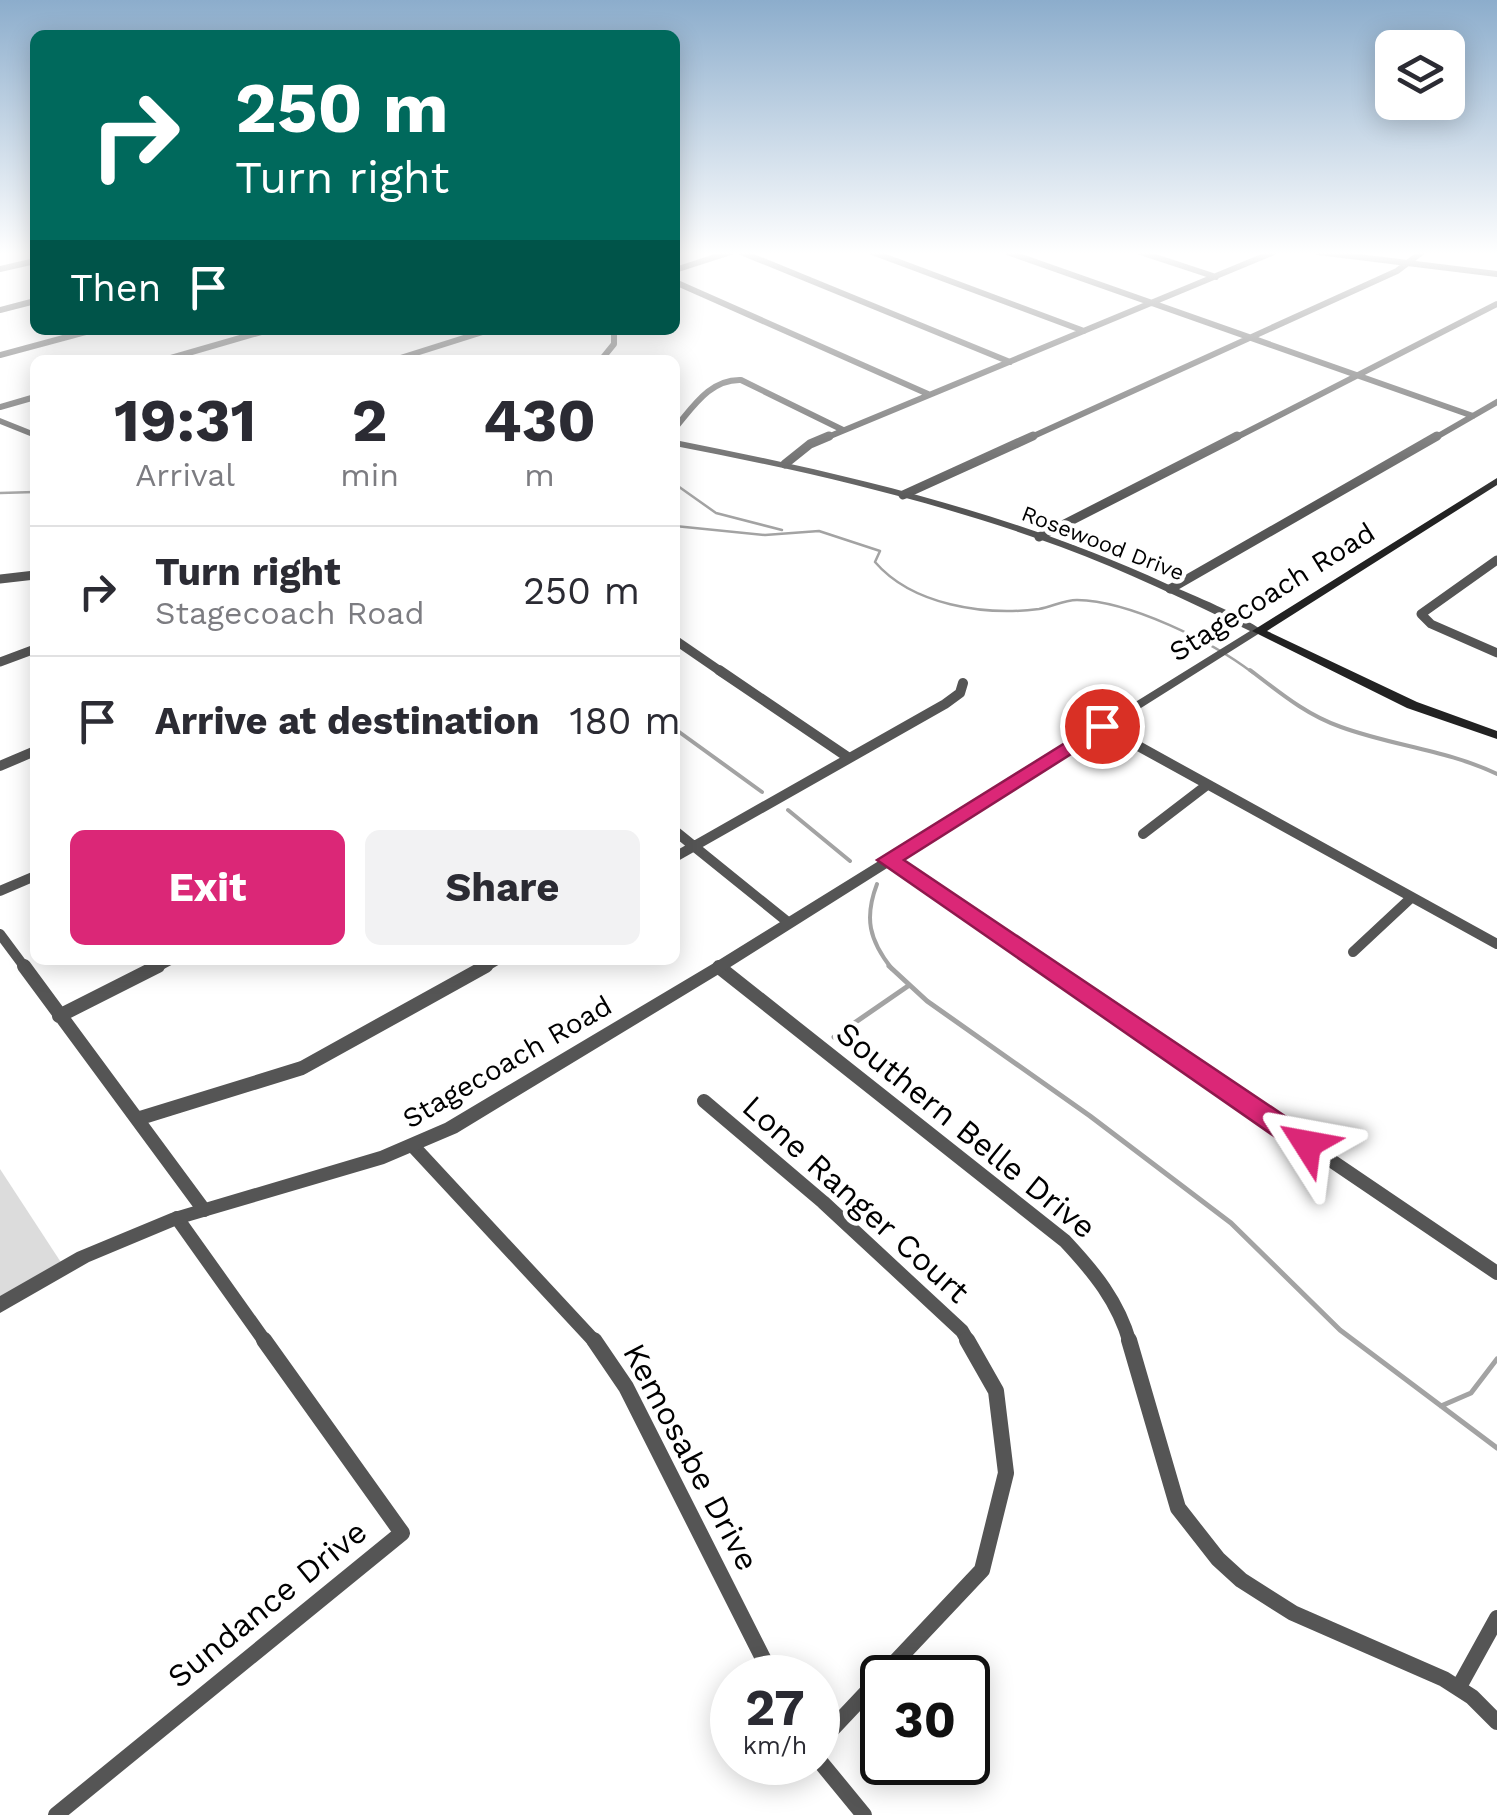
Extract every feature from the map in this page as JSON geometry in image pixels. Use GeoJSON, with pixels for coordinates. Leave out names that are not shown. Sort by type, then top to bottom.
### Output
{"type":"FeatureCollection","features":[{"type":"Feature","properties":{"kind":"main road","name":"Stagecoach Road"},"geometry":{"type":"LineString","coordinates":[[1258,631],[1497,481]]}},
{"type":"Feature","properties":{"kind":"main road","name":"Rosewood Drive"},"geometry":{"type":"LineString","coordinates":[[1258,631],[1412,705],[1497,734]]}},
{"type":"Feature","properties":{"kind":"street"},"geometry":{"type":"LineString","coordinates":[[0,355],[67,337]]}},
{"type":"Feature","properties":{"kind":"street"},"geometry":{"type":"LineString","coordinates":[[180,355],[239,337]]}},
{"type":"Feature","properties":{"kind":"street"},"geometry":{"type":"LineString","coordinates":[[410,355],[468,337]]}},
{"type":"Feature","properties":{"kind":"street"},"geometry":{"type":"LineString","coordinates":[[799,337],[928,394]]}},
{"type":"Feature","properties":{"kind":"street"},"geometry":{"type":"LineString","coordinates":[[948,337],[1010,362]]}},
{"type":"Feature","properties":{"kind":"street"},"geometry":{"type":"LineString","coordinates":[[785,464],[810,444],[1072,337]]}},
{"type":"Feature","properties":{"kind":"street"},"geometry":{"type":"LineString","coordinates":[[1246,337],[1473,416]]}},
{"type":"Feature","properties":{"kind":"street"},"geometry":{"type":"LineString","coordinates":[[902,495],[1253,337]]}},
{"type":"Feature","properties":{"kind":"street"},"geometry":{"type":"LineString","coordinates":[[1039,537],[1432,337]]}},
{"type":"Feature","properties":{"kind":"street"},"geometry":{"type":"LineString","coordinates":[[680,423],[717,383],[729,378],[742,380],[844,430]]}},
{"type":"Feature","properties":{"kind":"street"},"geometry":{"type":"LineString","coordinates":[[0,407],[30,398]]}},
{"type":"Feature","properties":{"kind":"street"},"geometry":{"type":"LineString","coordinates":[[1170,590],[1497,402]]}},
{"type":"Feature","properties":{"kind":"street"},"geometry":{"type":"LineString","coordinates":[[0,421],[30,433]]}},
{"type":"Feature","properties":{"kind":"street","name":"Rosewood Drive"},"geometry":{"type":"LineString","coordinates":[[680,444],[785,464],[1039,537],[1258,631]]}},
{"type":"Feature","properties":{"kind":"street"},"geometry":{"type":"LineString","coordinates":[[1497,560],[1421,614],[1431,624],[1497,653]]}},
{"type":"Feature","properties":{"kind":"street"},"geometry":{"type":"LineString","coordinates":[[0,579],[30,576]]}},
{"type":"Feature","properties":{"kind":"street","name":"Stagecoach Road"},"geometry":{"type":"LineString","coordinates":[[0,1305],[83,1257],[177,1218],[413,1146],[497,1103],[1258,631]]}},
{"type":"Feature","properties":{"kind":"street"},"geometry":{"type":"LineString","coordinates":[[680,643],[849,758]]}},
{"type":"Feature","properties":{"kind":"street"},"geometry":{"type":"LineString","coordinates":[[0,662],[30,651]]}},
{"type":"Feature","properties":{"kind":"street"},"geometry":{"type":"LineString","coordinates":[[680,855],[945,704],[960,693],[963,684]]}},
{"type":"Feature","properties":{"kind":"street"},"geometry":{"type":"LineString","coordinates":[[1102,726],[1497,944]]}},
{"type":"Feature","properties":{"kind":"street"},"geometry":{"type":"LineString","coordinates":[[0,766],[30,754]]}},
{"type":"Feature","properties":{"kind":"street"},"geometry":{"type":"LineString","coordinates":[[1143,834],[1207,785]]}},
{"type":"Feature","properties":{"kind":"street"},"geometry":{"type":"LineString","coordinates":[[680,835],[788,923]]}},
{"type":"Feature","properties":{"kind":"street"},"geometry":{"type":"LineString","coordinates":[[888,860],[1497,1274]]}},
{"type":"Feature","properties":{"kind":"street"},"geometry":{"type":"LineString","coordinates":[[0,892],[30,878]]}},
{"type":"Feature","properties":{"kind":"street"},"geometry":{"type":"LineString","coordinates":[[1354,952],[1412,897]]}},
{"type":"Feature","properties":{"kind":"street"},"geometry":{"type":"LineString","coordinates":[[0,934],[204,1210]]}},
{"type":"Feature","properties":{"kind":"street"},"geometry":{"type":"LineString","coordinates":[[59,1016],[160,965]]}},
{"type":"Feature","properties":{"kind":"street"},"geometry":{"type":"LineString","coordinates":[[137,1119],[302,1068],[487,965]]}},
{"type":"Feature","properties":{"kind":"street","name":"Southern Belle Drive"},"geometry":{"type":"LineString","coordinates":[[719,966],[1065,1241],[1099,1277],[1123,1319],[1178,1508],[1192,1534],[1214,1558],[1245,1585],[1292,1613],[1460,1685],[1497,1722]]}},
{"type":"Feature","properties":{"kind":"street","name":"Lone Ranger Court"},"geometry":{"type":"LineString","coordinates":[[704,1101],[822,1202],[962,1331],[996,1391],[1006,1473],[982,1570],[840,1721]]}},
{"type":"Feature","properties":{"kind":"street","name":"Kemosabe Drive"},"geometry":{"type":"LineString","coordinates":[[413,1146],[596,1342],[626,1387],[761,1655]]}},
{"type":"Feature","properties":{"kind":"street","name":"Sundance Drive"},"geometry":{"type":"LineString","coordinates":[[56,1815],[402,1533],[177,1218]]}},
{"type":"Feature","properties":{"kind":"street"},"geometry":{"type":"LineString","coordinates":[[1460,1685],[1497,1618]]}},
{"type":"Feature","properties":{"kind":"street"},"geometry":{"type":"LineString","coordinates":[[839,1785],[864,1815]]}},
{"type":"Feature","properties":{"kind":"shaded area"},"geometry":{"type":"Polygon","coordinates":[[[0,1169],[64,1267],[0,1307],[0,1169]]]}},
{"type":"Feature","properties":{"kind":"waterway"},"geometry":{"type":"LineString","coordinates":[[680,488],[716,513],[782,530]]}},
{"type":"Feature","properties":{"kind":"waterway"},"geometry":{"type":"LineString","coordinates":[[0,493],[30,492]]}},
{"type":"Feature","properties":{"kind":"waterway"},"geometry":{"type":"LineString","coordinates":[[680,526],[765,535],[819,531],[880,551],[875,562],[908,588],[929,598],[973,609],[1018,611],[1077,600],[1121,607],[1193,636],[1253,673]]}},
{"type":"Feature","properties":{"kind":"waterway"},"geometry":{"type":"LineString","coordinates":[[1250,670],[1328,722],[1459,759],[1497,774]]}},
{"type":"Feature","properties":{"kind":"waterway"},"geometry":{"type":"LineString","coordinates":[[680,733],[762,792]]}},
{"type":"Feature","properties":{"kind":"waterway"},"geometry":{"type":"LineString","coordinates":[[788,810],[850,861]]}},
{"type":"Feature","properties":{"kind":"waterway"},"geometry":{"type":"LineString","coordinates":[[877,884],[871,928],[892,968]]}},
{"type":"Feature","properties":{"kind":"waterway"},"geometry":{"type":"LineString","coordinates":[[892,968],[927,1001],[1090,1116],[1231,1223],[1340,1330],[1441,1406]]}},
{"type":"Feature","properties":{"kind":"waterway"},"geometry":{"type":"LineString","coordinates":[[834,1037],[908,986]]}},
{"type":"Feature","properties":{"kind":"waterway"},"geometry":{"type":"LineString","coordinates":[[1441,1406],[1471,1393],[1497,1359]]}},
{"type":"Feature","properties":{"kind":"waterway"},"geometry":{"type":"LineString","coordinates":[[1441,1406],[1497,1448]]}},
{"type":"Feature","properties":{"kind":"route"},"geometry":{"type":"LineString","coordinates":[[1102,726],[888,860],[1307,1144]]}}]}
